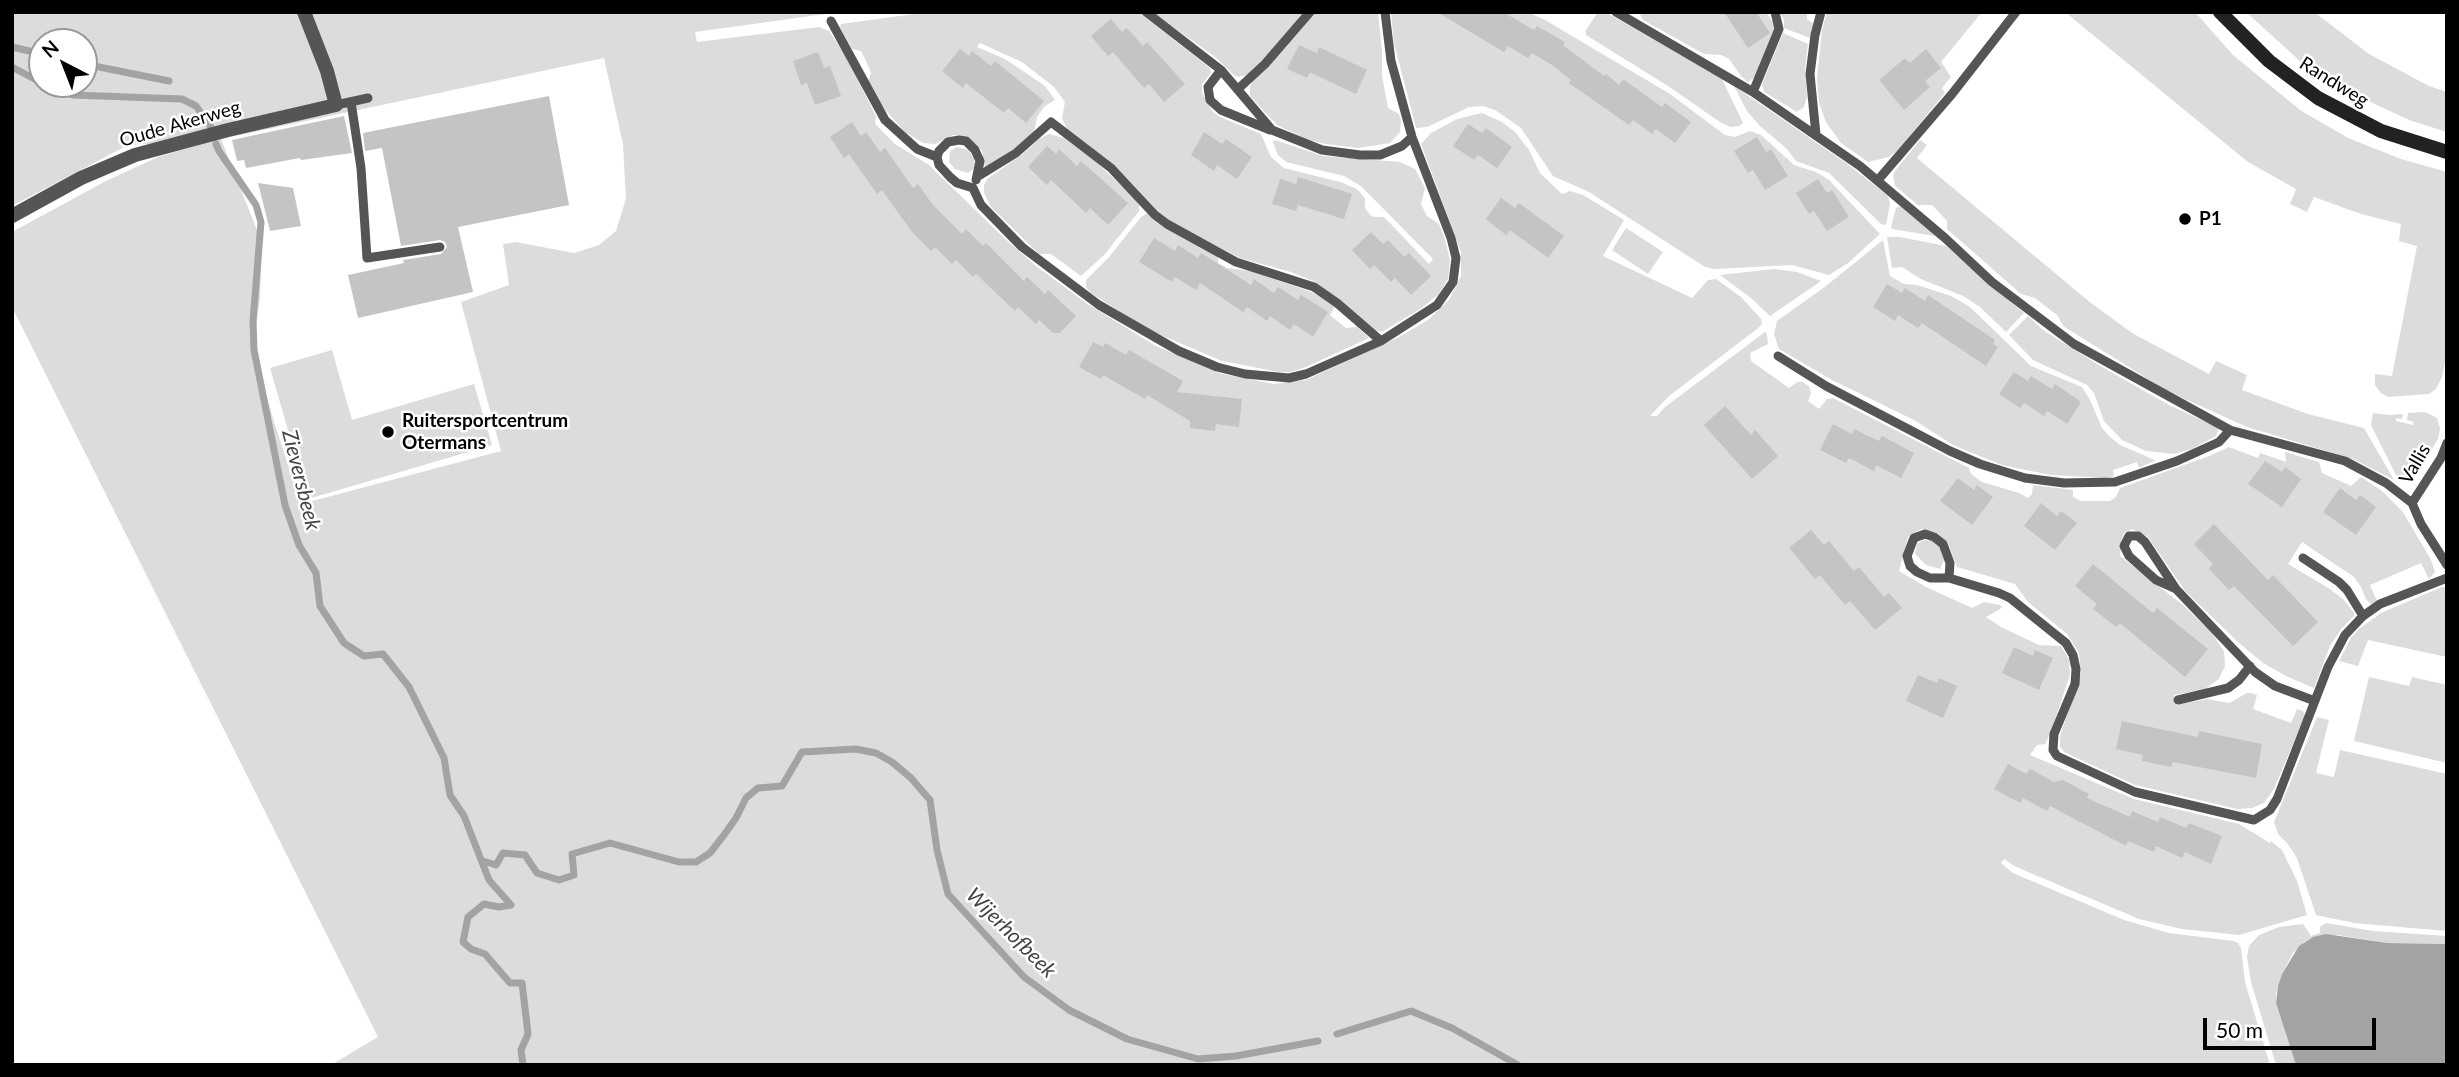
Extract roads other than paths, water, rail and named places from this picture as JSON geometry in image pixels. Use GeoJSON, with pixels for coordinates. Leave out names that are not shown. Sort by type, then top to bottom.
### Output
{"type":"FeatureCollection","features":[{"type":"Feature","properties":{"kind":"main road","name":"Randweg"},"geometry":{"type":"LineString","coordinates":[[2220,12],[2269,61],[2318,98],[2381,131],[2447,152]]}},
{"type":"Feature","properties":{"kind":"street"},"geometry":{"type":"LineString","coordinates":[[304,12],[327,71],[336,105]]}},
{"type":"Feature","properties":{"kind":"street","name":"Oude Akerweg"},"geometry":{"type":"LineString","coordinates":[[12,216],[81,178],[135,155],[336,105]]}},
{"type":"Feature","properties":{"kind":"lane"},"geometry":{"type":"LineString","coordinates":[[1146,12],[1221,70],[1272,131]]}},
{"type":"Feature","properties":{"kind":"lane"},"geometry":{"type":"LineString","coordinates":[[1238,89],[1265,64],[1310,12]]}},
{"type":"Feature","properties":{"kind":"lane"},"geometry":{"type":"LineString","coordinates":[[973,188],[950,177],[939,165],[939,151],[948,142],[959,139],[966,141],[975,150],[980,161],[973,188],[981,205],[1013,238],[1091,299],[1179,351],[1217,367],[1266,377],[1289,378],[1306,374],[1381,341],[1437,305],[1454,282],[1456,258],[1451,238],[1412,137],[1391,61],[1385,12]]}},
{"type":"Feature","properties":{"kind":"lane"},"geometry":{"type":"LineString","coordinates":[[1616,12],[1753,92],[1816,135],[1878,180],[1992,282],[2074,344],[2230,430],[2345,461],[2386,483],[2412,503],[2421,524],[2447,565]]}},
{"type":"Feature","properties":{"kind":"lane"},"geometry":{"type":"LineString","coordinates":[[1753,92],[1779,29],[1775,12]]}},
{"type":"Feature","properties":{"kind":"lane"},"geometry":{"type":"LineString","coordinates":[[1816,135],[1810,75],[1821,12]]}},
{"type":"Feature","properties":{"kind":"lane"},"geometry":{"type":"LineString","coordinates":[[1878,180],[1952,94],[2016,12]]}},
{"type":"Feature","properties":{"kind":"lane"},"geometry":{"type":"LineString","coordinates":[[831,21],[886,120],[917,149],[937,157]]}},
{"type":"Feature","properties":{"kind":"lane"},"geometry":{"type":"LineString","coordinates":[[1221,70],[1208,87],[1210,100],[1221,110],[1322,150],[1380,155],[1402,146],[1412,137]]}},
{"type":"Feature","properties":{"kind":"lane","name":"Oude Akerweg"},"geometry":{"type":"LineString","coordinates":[[336,105],[368,98]]}},
{"type":"Feature","properties":{"kind":"lane"},"geometry":{"type":"LineString","coordinates":[[351,102],[368,258],[440,247]]}},
{"type":"Feature","properties":{"kind":"lane"},"geometry":{"type":"LineString","coordinates":[[977,177],[1016,153],[1051,122],[1111,168],[1155,215],[1167,224],[1236,262],[1314,288],[1337,303],[1381,341]]}},
{"type":"Feature","properties":{"kind":"lane"},"geometry":{"type":"LineString","coordinates":[[1778,356],[1826,386],[1950,451],[1984,466],[2025,478],[2064,483],[2115,482],[2177,461],[2219,442],[2230,430]]}},
{"type":"Feature","properties":{"kind":"lane","name":"Vallis"},"geometry":{"type":"LineString","coordinates":[[2412,503],[2441,458],[2447,443]]}},
{"type":"Feature","properties":{"kind":"lane"},"geometry":{"type":"LineString","coordinates":[[1949,578],[1950,563],[1942,544],[1930,535],[1914,538],[1908,549],[1910,566],[1917,572],[1930,578],[1949,578],[2010,598],[2066,643],[2073,655],[2076,669],[2075,684],[2054,734],[2053,750],[2062,759],[2131,791],[2247,819],[2260,817],[2270,810],[2277,799],[2328,667],[2345,635],[2363,615],[2380,604],[2447,578]]}},
{"type":"Feature","properties":{"kind":"lane"},"geometry":{"type":"LineString","coordinates":[[2176,590],[2156,580],[2129,556],[2124,546],[2129,536],[2138,536],[2146,542],[2176,590],[2250,666],[2275,686],[2315,701]]}},
{"type":"Feature","properties":{"kind":"lane"},"geometry":{"type":"LineString","coordinates":[[2303,558],[2339,582],[2363,615]]}},
{"type":"Feature","properties":{"kind":"lane"},"geometry":{"type":"LineString","coordinates":[[2178,700],[2228,688],[2239,680],[2250,666]]}},
{"type":"Feature","properties":{"kind":"waterway"},"geometry":{"type":"LineString","coordinates":[[12,47],[28,51]]}},
{"type":"Feature","properties":{"kind":"waterway","name":"Zieversbeek"},"geometry":{"type":"LineString","coordinates":[[12,67],[28,76]]}},
{"type":"Feature","properties":{"kind":"waterway"},"geometry":{"type":"LineString","coordinates":[[98,67],[169,81]]}},
{"type":"Feature","properties":{"kind":"waterway","name":"Zieversbeek"},"geometry":{"type":"LineString","coordinates":[[98,96],[182,99],[196,106],[211,127]]}},
{"type":"Feature","properties":{"kind":"waterway","name":"Zieversbeek"},"geometry":{"type":"LineString","coordinates":[[216,144],[256,205],[261,222],[253,321],[254,350],[285,505],[299,545],[316,573],[320,606],[344,643],[364,656],[383,654],[409,687],[444,758],[450,795],[464,816],[489,880],[511,905],[499,907],[484,904],[468,917],[463,942],[471,949],[485,954],[510,983],[522,983],[528,1034],[521,1050],[523,1065]]}},
{"type":"Feature","properties":{"kind":"waterway","name":"Wijerhofbeek"},"geometry":{"type":"LineString","coordinates":[[483,861],[496,865],[503,853],[525,855],[537,873],[559,880],[574,875],[572,854],[610,843],[679,862],[696,862],[710,853],[736,818],[746,798],[758,788],[782,786],[802,752],[856,749],[876,753],[911,778],[930,800],[937,850],[948,894],[1024,977],[1069,1010],[1127,1039],[1198,1059],[1236,1056],[1318,1041]]}},
{"type":"Feature","properties":{"kind":"waterway","name":"Wijerhofbeek"},"geometry":{"type":"LineString","coordinates":[[1337,1034],[1411,1011],[1452,1028],[1518,1065]]}},
{"type":"Feature","properties":{"kind":"place","name":"P1"},"geometry":{"type":"Point","coordinates":[2185,219]}},
{"type":"Feature","properties":{"kind":"place","name":"Ruitersportcentrum Otermans"},"geometry":{"type":"Point","coordinates":[388,432]}}]}
